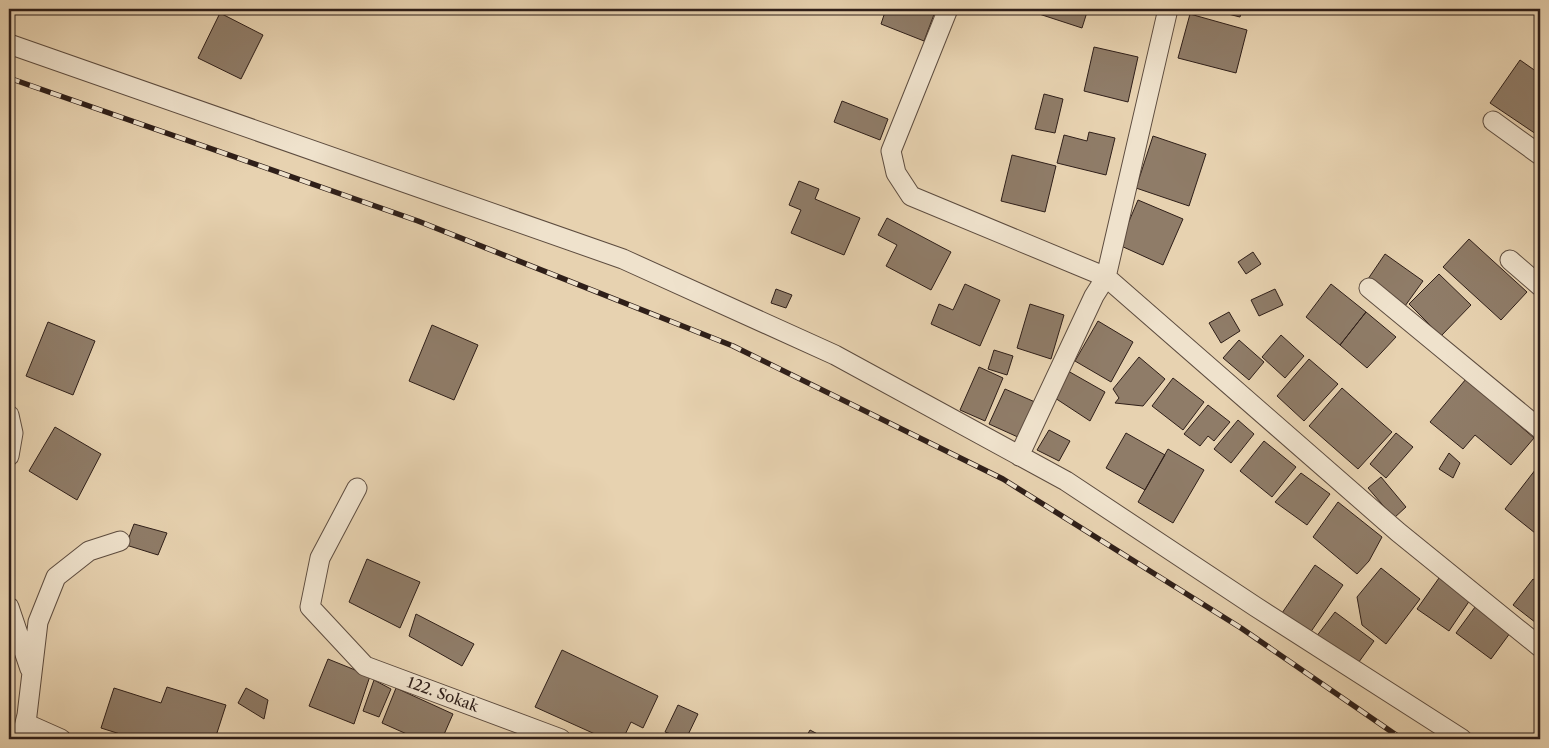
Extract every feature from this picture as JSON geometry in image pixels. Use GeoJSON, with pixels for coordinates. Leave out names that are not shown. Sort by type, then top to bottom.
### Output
{"type":"FeatureCollection","features":[{"type":"Feature","properties":{"kind":"street"},"geometry":{"type":"LineString","coordinates":[[948,9],[891,151],[896,173],[911,196],[1106,277],[1398,532],[1540,647]]}},
{"type":"Feature","properties":{"kind":"street"},"geometry":{"type":"LineString","coordinates":[[1019,456],[1094,296],[1106,277],[1168,9]]}},
{"type":"Feature","properties":{"kind":"street"},"geometry":{"type":"LineString","coordinates":[[9,44],[623,259],[835,355],[1066,481],[1256,607],[1462,739]]}},
{"type":"Feature","properties":{"kind":"street"},"geometry":{"type":"LineString","coordinates":[[1493,122],[1540,155]]}},
{"type":"Feature","properties":{"kind":"street"},"geometry":{"type":"LineString","coordinates":[[1510,260],[1540,286]]}},
{"type":"Feature","properties":{"kind":"street"},"geometry":{"type":"LineString","coordinates":[[1370,288],[1540,429]]}},
{"type":"Feature","properties":{"kind":"street"},"geometry":{"type":"LineString","coordinates":[[9,415],[12,433],[9,456]]}},
{"type":"Feature","properties":{"kind":"street","name":"122. Sokak"},"geometry":{"type":"LineString","coordinates":[[357,488],[320,558],[310,607],[333,634],[365,666],[561,739]]}},
{"type":"Feature","properties":{"kind":"street"},"geometry":{"type":"LineString","coordinates":[[61,739],[23,731],[38,622],[56,577],[88,551],[120,541]]}},
{"type":"Feature","properties":{"kind":"street"},"geometry":{"type":"LineString","coordinates":[[9,608],[32,675]]}},
{"type":"Feature","properties":{"kind":"building"},"geometry":{"type":"Polygon","coordinates":[[[886,9],[936,9],[924,41],[881,24],[886,9]]]}},
{"type":"Feature","properties":{"kind":"building"},"geometry":{"type":"Polygon","coordinates":[[[1034,9],[1088,9],[1082,28],[1033,12],[1034,9]]]}},
{"type":"Feature","properties":{"kind":"building"},"geometry":{"type":"Polygon","coordinates":[[[1208,9],[1242,9],[1240,17],[1208,9]]]}},
{"type":"Feature","properties":{"kind":"building"},"geometry":{"type":"Polygon","coordinates":[[[220,13],[263,35],[241,79],[198,58],[220,13]]]}},
{"type":"Feature","properties":{"kind":"building"},"geometry":{"type":"Polygon","coordinates":[[[1190,14],[1247,30],[1236,73],[1178,58],[1190,14]]]}},
{"type":"Feature","properties":{"kind":"building"},"geometry":{"type":"Polygon","coordinates":[[[1094,47],[1138,57],[1128,102],[1084,91],[1094,47]]]}},
{"type":"Feature","properties":{"kind":"building"},"geometry":{"type":"Polygon","coordinates":[[[1520,60],[1540,74],[1540,127],[1536,134],[1490,103],[1520,60]]]}},
{"type":"Feature","properties":{"kind":"building"},"geometry":{"type":"Polygon","coordinates":[[[1044,94],[1063,99],[1055,133],[1035,129],[1044,94]]]}},
{"type":"Feature","properties":{"kind":"building"},"geometry":{"type":"Polygon","coordinates":[[[842,101],[888,119],[880,140],[834,122],[842,101]]]}},
{"type":"Feature","properties":{"kind":"building"},"geometry":{"type":"Polygon","coordinates":[[[1089,132],[1115,138],[1106,175],[1057,163],[1064,135],[1087,141],[1089,132]]]}},
{"type":"Feature","properties":{"kind":"building"},"geometry":{"type":"Polygon","coordinates":[[[1153,136],[1206,154],[1189,206],[1136,188],[1153,136]]]}},
{"type":"Feature","properties":{"kind":"building"},"geometry":{"type":"Polygon","coordinates":[[[1012,155],[1056,166],[1045,212],[1001,201],[1012,155]]]}},
{"type":"Feature","properties":{"kind":"building"},"geometry":{"type":"Polygon","coordinates":[[[799,181],[819,189],[815,199],[860,218],[844,255],[791,233],[801,210],[789,205],[799,181]]]}},
{"type":"Feature","properties":{"kind":"building"},"geometry":{"type":"Polygon","coordinates":[[[1138,200],[1183,219],[1163,265],[1119,245],[1138,200]]]}},
{"type":"Feature","properties":{"kind":"building"},"geometry":{"type":"Polygon","coordinates":[[[887,218],[951,252],[931,290],[886,266],[897,245],[878,235],[887,218]]]}},
{"type":"Feature","properties":{"kind":"building"},"geometry":{"type":"Polygon","coordinates":[[[1469,239],[1527,292],[1501,320],[1443,267],[1469,239]]]}},
{"type":"Feature","properties":{"kind":"building"},"geometry":{"type":"Polygon","coordinates":[[[1253,252],[1261,264],[1246,274],[1238,262],[1253,252]]]}},
{"type":"Feature","properties":{"kind":"building"},"geometry":{"type":"Polygon","coordinates":[[[1385,254],[1423,281],[1405,306],[1368,279],[1385,254]]]}},
{"type":"Feature","properties":{"kind":"building"},"geometry":{"type":"Polygon","coordinates":[[[1439,274],[1471,305],[1441,336],[1409,304],[1439,274]]]}},
{"type":"Feature","properties":{"kind":"building"},"geometry":{"type":"Polygon","coordinates":[[[965,284],[1000,300],[980,346],[931,324],[939,304],[953,310],[965,284]]]}},
{"type":"Feature","properties":{"kind":"building"},"geometry":{"type":"Polygon","coordinates":[[[1331,284],[1366,312],[1340,345],[1306,317],[1331,284]]]}},
{"type":"Feature","properties":{"kind":"building"},"geometry":{"type":"Polygon","coordinates":[[[776,289],[792,295],[786,308],[771,303],[776,289]]]}},
{"type":"Feature","properties":{"kind":"building"},"geometry":{"type":"Polygon","coordinates":[[[1275,289],[1283,305],[1259,316],[1251,300],[1275,289]]]}},
{"type":"Feature","properties":{"kind":"building"},"geometry":{"type":"Polygon","coordinates":[[[1030,304],[1064,315],[1051,359],[1017,348],[1030,304]]]}},
{"type":"Feature","properties":{"kind":"building"},"geometry":{"type":"Polygon","coordinates":[[[1229,312],[1240,331],[1221,343],[1209,323],[1229,312]]]}},
{"type":"Feature","properties":{"kind":"building"},"geometry":{"type":"Polygon","coordinates":[[[1366,312],[1396,337],[1367,368],[1340,345],[1366,312]]]}},
{"type":"Feature","properties":{"kind":"building"},"geometry":{"type":"Polygon","coordinates":[[[1098,321],[1133,342],[1111,382],[1075,361],[1098,321]]]}},
{"type":"Feature","properties":{"kind":"building"},"geometry":{"type":"Polygon","coordinates":[[[48,322],[95,341],[73,395],[26,376],[48,322]]]}},
{"type":"Feature","properties":{"kind":"building"},"geometry":{"type":"Polygon","coordinates":[[[432,325],[478,345],[454,400],[409,381],[432,325]]]}},
{"type":"Feature","properties":{"kind":"building"},"geometry":{"type":"Polygon","coordinates":[[[1281,335],[1304,356],[1285,378],[1262,357],[1281,335]]]}},
{"type":"Feature","properties":{"kind":"building"},"geometry":{"type":"Polygon","coordinates":[[[1239,340],[1264,362],[1249,380],[1223,358],[1239,340]]]}},
{"type":"Feature","properties":{"kind":"building"},"geometry":{"type":"Polygon","coordinates":[[[994,350],[1013,356],[1007,375],[988,369],[994,350]]]}},
{"type":"Feature","properties":{"kind":"building"},"geometry":{"type":"Polygon","coordinates":[[[1139,357],[1165,379],[1143,406],[1115,403],[1119,398],[1113,389],[1139,357]]]}},
{"type":"Feature","properties":{"kind":"building"},"geometry":{"type":"Polygon","coordinates":[[[1309,359],[1338,384],[1304,421],[1277,396],[1309,359]]]}},
{"type":"Feature","properties":{"kind":"building"},"geometry":{"type":"Polygon","coordinates":[[[979,367],[1003,378],[985,421],[960,410],[979,367]]]}},
{"type":"Feature","properties":{"kind":"building"},"geometry":{"type":"Polygon","coordinates":[[[1068,371],[1105,392],[1090,421],[1055,398],[1068,371]]]}},
{"type":"Feature","properties":{"kind":"building"},"geometry":{"type":"Polygon","coordinates":[[[1173,378],[1204,402],[1183,430],[1152,406],[1173,378]]]}},
{"type":"Feature","properties":{"kind":"building"},"geometry":{"type":"Polygon","coordinates":[[[1466,379],[1534,438],[1511,465],[1475,435],[1463,449],[1430,422],[1466,379]]]}},
{"type":"Feature","properties":{"kind":"building"},"geometry":{"type":"Polygon","coordinates":[[[1342,388],[1392,432],[1358,469],[1309,426],[1342,388]]]}},
{"type":"Feature","properties":{"kind":"building"},"geometry":{"type":"Polygon","coordinates":[[[1005,389],[1035,402],[1020,438],[989,424],[1005,389]]]}},
{"type":"Feature","properties":{"kind":"building"},"geometry":{"type":"Polygon","coordinates":[[[1208,405],[1230,422],[1214,441],[1208,436],[1200,446],[1184,434],[1208,405]]]}},
{"type":"Feature","properties":{"kind":"building"},"geometry":{"type":"Polygon","coordinates":[[[1238,420],[1254,434],[1231,463],[1214,449],[1238,420]]]}},
{"type":"Feature","properties":{"kind":"building"},"geometry":{"type":"Polygon","coordinates":[[[55,427],[101,454],[77,500],[29,471],[55,427]]]}},
{"type":"Feature","properties":{"kind":"building"},"geometry":{"type":"Polygon","coordinates":[[[1049,430],[1070,441],[1059,461],[1037,450],[1049,430]]]}},
{"type":"Feature","properties":{"kind":"building"},"geometry":{"type":"Polygon","coordinates":[[[1126,433],[1165,455],[1145,490],[1106,468],[1126,433]]]}},
{"type":"Feature","properties":{"kind":"building"},"geometry":{"type":"Polygon","coordinates":[[[1396,433],[1413,447],[1386,478],[1370,464],[1396,433]]]}},
{"type":"Feature","properties":{"kind":"building"},"geometry":{"type":"Polygon","coordinates":[[[1264,441],[1296,467],[1272,497],[1240,471],[1264,441]]]}},
{"type":"Feature","properties":{"kind":"building"},"geometry":{"type":"Polygon","coordinates":[[[1168,449],[1204,470],[1173,523],[1138,502],[1168,449]]]}},
{"type":"Feature","properties":{"kind":"building"},"geometry":{"type":"Polygon","coordinates":[[[1449,453],[1460,463],[1453,478],[1439,469],[1449,453]]]}},
{"type":"Feature","properties":{"kind":"building"},"geometry":{"type":"Polygon","coordinates":[[[1540,466],[1540,537],[1505,509],[1540,466]]]}},
{"type":"Feature","properties":{"kind":"building"},"geometry":{"type":"Polygon","coordinates":[[[1301,473],[1330,494],[1307,525],[1275,502],[1301,473]]]}},
{"type":"Feature","properties":{"kind":"building"},"geometry":{"type":"Polygon","coordinates":[[[1381,477],[1406,507],[1394,518],[1368,488],[1381,477]]]}},
{"type":"Feature","properties":{"kind":"building"},"geometry":{"type":"Polygon","coordinates":[[[1338,502],[1382,537],[1369,561],[1357,574],[1313,537],[1338,502]]]}},
{"type":"Feature","properties":{"kind":"building"},"geometry":{"type":"Polygon","coordinates":[[[134,524],[167,533],[158,555],[126,545],[134,524]]]}},
{"type":"Feature","properties":{"kind":"building"},"geometry":{"type":"Polygon","coordinates":[[[367,559],[420,582],[400,628],[349,602],[367,559]]]}},
{"type":"Feature","properties":{"kind":"building"},"geometry":{"type":"Polygon","coordinates":[[[1315,565],[1343,585],[1310,633],[1282,613],[1315,565]]]}},
{"type":"Feature","properties":{"kind":"building"},"geometry":{"type":"Polygon","coordinates":[[[1381,568],[1420,599],[1386,644],[1362,625],[1357,597],[1381,568]]]}},
{"type":"Feature","properties":{"kind":"building"},"geometry":{"type":"Polygon","coordinates":[[[1439,578],[1470,600],[1449,631],[1417,609],[1439,578]]]}},
{"type":"Feature","properties":{"kind":"building"},"geometry":{"type":"Polygon","coordinates":[[[1533,579],[1540,584],[1540,626],[1513,605],[1533,579]]]}},
{"type":"Feature","properties":{"kind":"building"},"geometry":{"type":"Polygon","coordinates":[[[1478,603],[1513,629],[1491,659],[1456,633],[1478,603]]]}},
{"type":"Feature","properties":{"kind":"building"},"geometry":{"type":"Polygon","coordinates":[[[1335,612],[1374,641],[1356,666],[1316,637],[1335,612]]]}},
{"type":"Feature","properties":{"kind":"building"},"geometry":{"type":"Polygon","coordinates":[[[416,614],[474,644],[462,666],[409,636],[416,614]]]}},
{"type":"Feature","properties":{"kind":"building"},"geometry":{"type":"Polygon","coordinates":[[[562,650],[658,696],[643,728],[631,722],[623,739],[606,739],[535,707],[562,650]]]}},
{"type":"Feature","properties":{"kind":"building"},"geometry":{"type":"Polygon","coordinates":[[[328,659],[370,676],[354,724],[309,706],[328,659]]]}},
{"type":"Feature","properties":{"kind":"building"},"geometry":{"type":"Polygon","coordinates":[[[374,680],[391,689],[379,717],[363,711],[374,680]]]}},
{"type":"Feature","properties":{"kind":"building"},"geometry":{"type":"Polygon","coordinates":[[[167,687],[226,705],[215,739],[136,739],[101,728],[114,688],[161,703],[167,687]]]}},
{"type":"Feature","properties":{"kind":"building"},"geometry":{"type":"Polygon","coordinates":[[[246,688],[268,700],[264,719],[238,703],[246,688]]]}},
{"type":"Feature","properties":{"kind":"building"},"geometry":{"type":"Polygon","coordinates":[[[396,688],[453,714],[442,739],[418,739],[382,723],[396,688]]]}},
{"type":"Feature","properties":{"kind":"building"},"geometry":{"type":"Polygon","coordinates":[[[678,705],[698,714],[686,739],[665,732],[678,705]]]}},
{"type":"Feature","properties":{"kind":"building"},"geometry":{"type":"Polygon","coordinates":[[[810,730],[827,739],[805,739],[810,730]]]}},
{"type":"Feature","properties":{"kind":"railway"},"geometry":{"type":"LineString","coordinates":[[9,78],[418,221],[733,346],[1003,479],[1241,628],[1402,739]]}}]}
